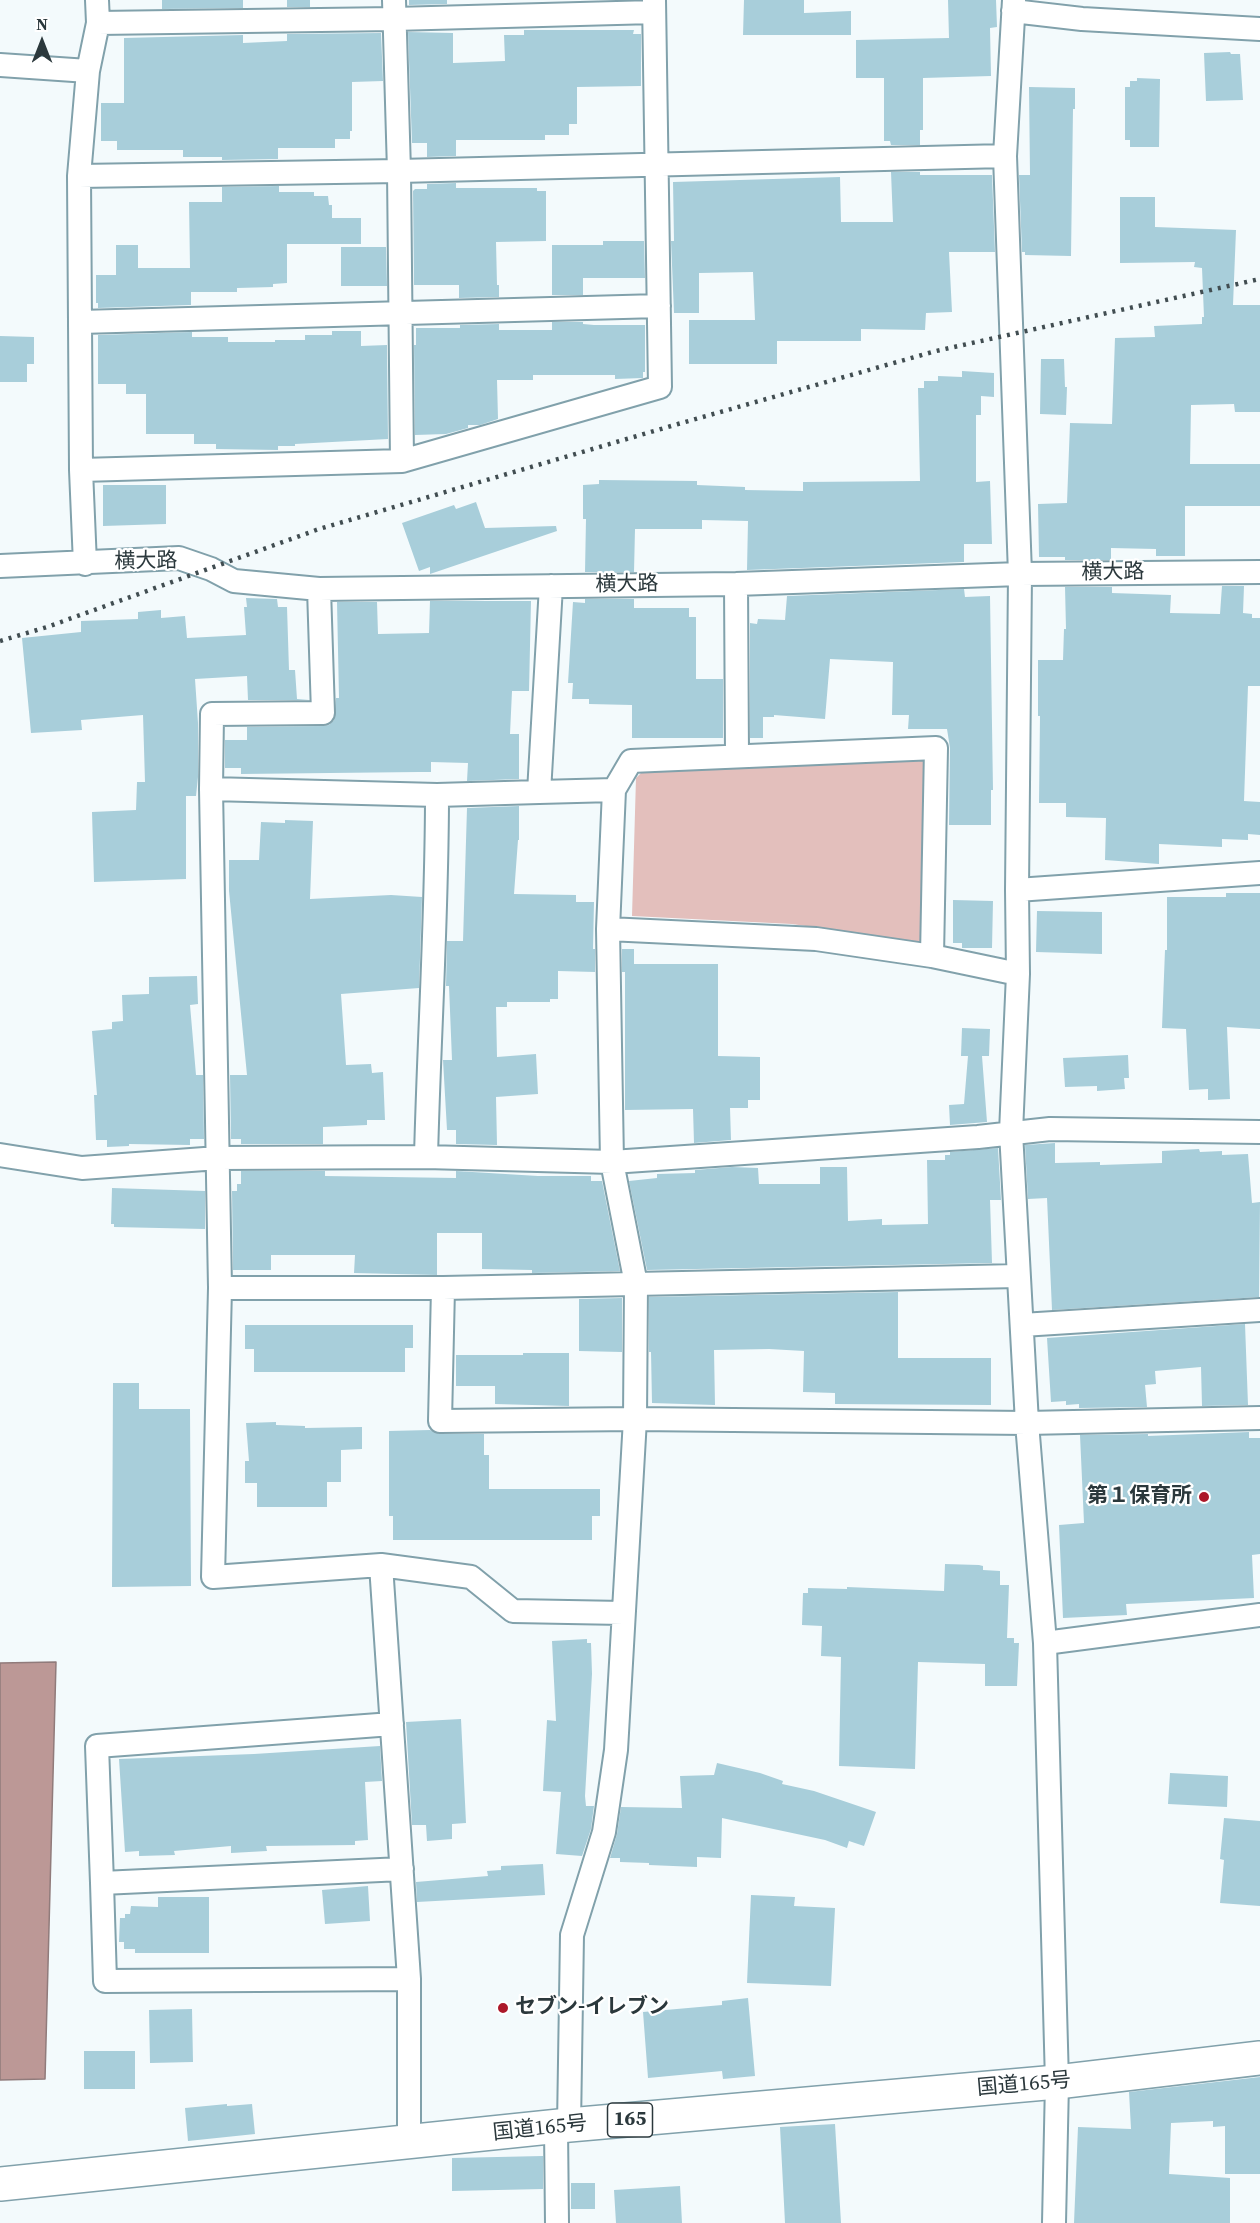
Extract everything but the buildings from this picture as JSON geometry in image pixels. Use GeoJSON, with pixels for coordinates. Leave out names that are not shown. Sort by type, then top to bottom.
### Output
{"type":"FeatureCollection","features":[{"type":"Feature","properties":{"kind":"highway","name":"国道165号"},"geometry":{"type":"LineString","coordinates":[[0,2184],[562,2126],[1057,2082],[1260,2058]]}},
{"type":"Feature","properties":{"kind":"street"},"geometry":{"type":"LineString","coordinates":[[85,564],[81,470],[79,176],[88,71],[98,23],[97,0]]}},
{"type":"Feature","properties":{"kind":"street"},"geometry":{"type":"LineString","coordinates":[[1054,2223],[1057,2082],[1045,1643],[1027,1423],[1011,1132],[1018,974],[1020,574],[1005,156],[1014,5],[1082,19],[1260,30]]}},
{"type":"Feature","properties":{"kind":"street"},"geometry":{"type":"LineString","coordinates":[[81,470],[402,461],[660,387],[654,6],[394,9],[98,23]]}},
{"type":"Feature","properties":{"kind":"street"},"geometry":{"type":"LineString","coordinates":[[394,9],[399,171],[402,461]]}},
{"type":"Feature","properties":{"kind":"street"},"geometry":{"type":"LineString","coordinates":[[0,65],[88,71]]}},
{"type":"Feature","properties":{"kind":"street"},"geometry":{"type":"LineString","coordinates":[[79,176],[399,171],[1005,156]]}},
{"type":"Feature","properties":{"kind":"street"},"geometry":{"type":"LineString","coordinates":[[80,322],[659,306]]}},
{"type":"Feature","properties":{"kind":"street","name":"横大路"},"geometry":{"type":"LineString","coordinates":[[0,566],[179,558],[211,569],[234,581],[319,589],[736,584],[1020,574],[1260,572]]}},
{"type":"Feature","properties":{"kind":"street"},"geometry":{"type":"LineString","coordinates":[[736,584],[737,755]]}},
{"type":"Feature","properties":{"kind":"street"},"geometry":{"type":"LineString","coordinates":[[539,792],[551,586]]}},
{"type":"Feature","properties":{"kind":"street"},"geometry":{"type":"LineString","coordinates":[[319,589],[323,713],[212,714],[211,789],[220,1288],[213,1577],[381,1565],[471,1577],[513,1611],[623,1613]]}},
{"type":"Feature","properties":{"kind":"street"},"geometry":{"type":"LineString","coordinates":[[557,2223],[572,1935],[604,1832],[616,1750],[635,1419],[636,1284],[612,1162],[608,928],[614,790],[631,761],[936,748],[932,956]]}},
{"type":"Feature","properties":{"kind":"street"},"geometry":{"type":"LineString","coordinates":[[211,789],[437,795],[614,790]]}},
{"type":"Feature","properties":{"kind":"street"},"geometry":{"type":"LineString","coordinates":[[426,1157],[429,1038],[437,894],[437,795]]}},
{"type":"Feature","properties":{"kind":"street"},"geometry":{"type":"LineString","coordinates":[[1017,890],[1260,873]]}},
{"type":"Feature","properties":{"kind":"street"},"geometry":{"type":"LineString","coordinates":[[608,928],[816,939],[932,956],[1018,974]]}},
{"type":"Feature","properties":{"kind":"street"},"geometry":{"type":"LineString","coordinates":[[0,1155],[82,1168],[218,1158],[426,1157],[612,1162],[978,1137],[1050,1129],[1260,1132]]}},
{"type":"Feature","properties":{"kind":"street"},"geometry":{"type":"LineString","coordinates":[[220,1288],[442,1288],[1018,1276]]}},
{"type":"Feature","properties":{"kind":"street"},"geometry":{"type":"LineString","coordinates":[[442,1288],[440,1420],[635,1419],[1027,1423],[1260,1418]]}},
{"type":"Feature","properties":{"kind":"street"},"geometry":{"type":"LineString","coordinates":[[1022,1325],[1260,1310]]}},
{"type":"Feature","properties":{"kind":"street"},"geometry":{"type":"LineString","coordinates":[[381,1565],[409,1979],[409,2143]]}},
{"type":"Feature","properties":{"kind":"street"},"geometry":{"type":"LineString","coordinates":[[1045,1643],[1260,1615]]}},
{"type":"Feature","properties":{"kind":"street"},"geometry":{"type":"LineString","coordinates":[[392,1724],[97,1746],[105,1981],[409,1979]]}},
{"type":"Feature","properties":{"kind":"street"},"geometry":{"type":"LineString","coordinates":[[102,1883],[402,1869]]}},
{"type":"Feature","properties":{"kind":"shaded area"},"geometry":{"type":"Polygon","coordinates":[[[917,756],[926,760],[923,943],[792,924],[632,916],[636,778],[643,771],[917,756]]]}},
{"type":"Feature","properties":{"kind":"shaded area"},"geometry":{"type":"Polygon","coordinates":[[[56,1662],[45,2079],[0,2080],[0,1663],[56,1662]]]}},
{"type":"Feature","properties":{"kind":"railway"},"geometry":{"type":"LineString","coordinates":[[0,641],[47,627],[319,529],[678,424],[936,351],[1260,279]]}},
{"type":"Feature","properties":{"kind":"place","name":"第１保育所"},"geometry":{"type":"Point","coordinates":[1204,1497]}},
{"type":"Feature","properties":{"kind":"place","name":"セブン-イレブン"},"geometry":{"type":"Point","coordinates":[503,2008]}}]}
